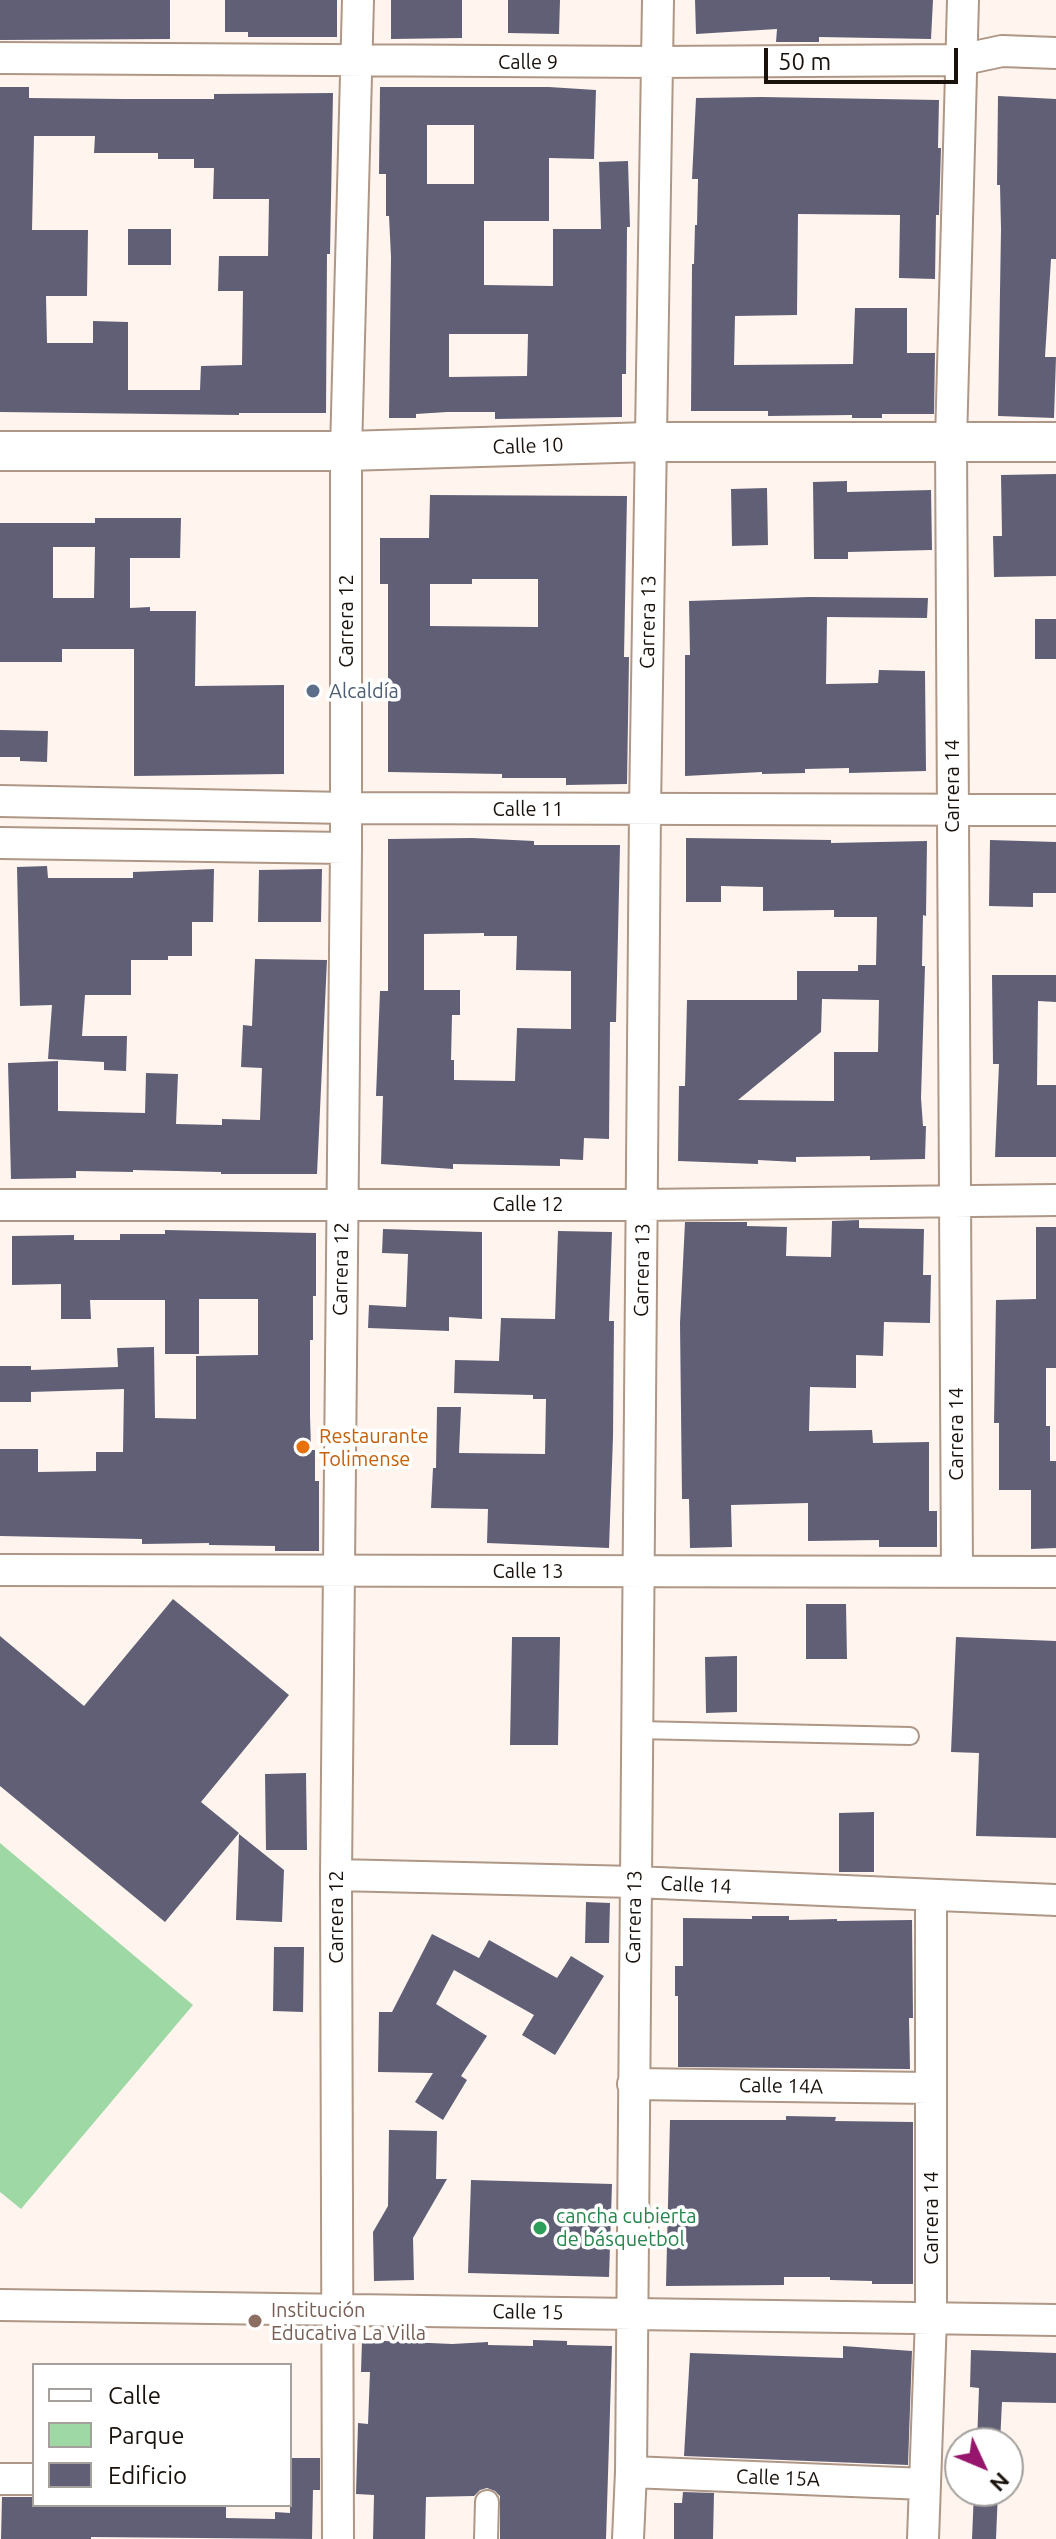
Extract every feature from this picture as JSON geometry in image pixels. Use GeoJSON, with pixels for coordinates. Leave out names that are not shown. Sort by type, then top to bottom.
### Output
{"type":"FeatureCollection","features":[{"type":"Feature","properties":{"kind":"street","name":"Carrera 12"},"geometry":{"type":"LineString","coordinates":[[338,2539],[336,1875],[346,848],[346,451],[358,0]]}},
{"type":"Feature","properties":{"kind":"street","name":"Carrera 13"},"geometry":{"type":"LineString","coordinates":[[628,2539],[645,809],[658,0]]}},
{"type":"Feature","properties":{"kind":"street","name":"Carrera 14"},"geometry":{"type":"LineString","coordinates":[[957,1572],[951,441],[963,0]]}},
{"type":"Feature","properties":{"kind":"street","name":"Calle 9"},"geometry":{"type":"LineString","coordinates":[[0,58],[657,62],[960,60],[1002,51],[1056,53]]}},
{"type":"Feature","properties":{"kind":"street","name":"Calle 10"},"geometry":{"type":"LineString","coordinates":[[0,451],[346,451],[650,442],[1056,442]]}},
{"type":"Feature","properties":{"kind":"street","name":"Calle 11"},"geometry":{"type":"LineString","coordinates":[[0,801],[345,808],[1056,810]]}},
{"type":"Feature","properties":{"kind":"street"},"geometry":{"type":"LineString","coordinates":[[0,843],[346,848]]}},
{"type":"Feature","properties":{"kind":"street","name":"Calle 12"},"geometry":{"type":"LineString","coordinates":[[0,1205],[643,1205],[1056,1200]]}},
{"type":"Feature","properties":{"kind":"street","name":"Calle 13"},"geometry":{"type":"LineString","coordinates":[[0,1570],[1056,1572]]}},
{"type":"Feature","properties":{"kind":"street","name":"Calle 14"},"geometry":{"type":"LineString","coordinates":[[336,1875],[635,1882],[1056,1900]]}},
{"type":"Feature","properties":{"kind":"street","name":"Carrera 14"},"geometry":{"type":"LineString","coordinates":[[923,2539],[931,2318],[931,1896]]}},
{"type":"Feature","properties":{"kind":"street","name":"Calle 14A"},"geometry":{"type":"LineString","coordinates":[[633,2084],[930,2088]]}},
{"type":"Feature","properties":{"kind":"street","name":"Calle 15"},"geometry":{"type":"LineString","coordinates":[[0,2305],[1056,2320]]}},
{"type":"Feature","properties":{"kind":"street","name":"Calle 15A"},"geometry":{"type":"LineString","coordinates":[[631,2472],[925,2484]]}},
{"type":"Feature","properties":{"kind":"street"},"geometry":{"type":"LineString","coordinates":[[0,2479],[32,2479]]}},
{"type":"Feature","properties":{"kind":"street"},"geometry":{"type":"LineString","coordinates":[[486,2539],[487,2502]]}},
{"type":"Feature","properties":{"kind":"lane"},"geometry":{"type":"LineString","coordinates":[[637,1730],[910,1736]]}},
{"type":"Feature","properties":{"kind":"green space"},"geometry":{"type":"Polygon","coordinates":[[[0,1843],[193,2005],[21,2209],[0,2192],[0,1843]]]}},
{"type":"Feature","properties":{"kind":"building"},"geometry":{"type":"Polygon","coordinates":[[[0,0],[170,0],[170,39],[0,40],[0,0]]]}},
{"type":"Feature","properties":{"kind":"building"},"geometry":{"type":"Polygon","coordinates":[[[225,0],[337,0],[337,37],[248,37],[248,32],[225,32],[225,0]]]}},
{"type":"Feature","properties":{"kind":"building"},"geometry":{"type":"Polygon","coordinates":[[[391,0],[462,0],[462,38],[391,39],[391,0]]]}},
{"type":"Feature","properties":{"kind":"building"},"geometry":{"type":"Polygon","coordinates":[[[508,0],[560,0],[559,34],[508,33],[508,0]]]}},
{"type":"Feature","properties":{"kind":"building"},"geometry":{"type":"Polygon","coordinates":[[[695,0],[933,0],[931,39],[819,37],[819,42],[776,42],[777,29],[696,34],[695,0]]]}},
{"type":"Feature","properties":{"kind":"building"},"geometry":{"type":"Polygon","coordinates":[[[0,87],[29,87],[29,98],[214,99],[214,94],[333,93],[330,254],[327,254],[326,413],[0,412],[0,87]],[[34,136],[32,230],[88,230],[87,296],[46,296],[47,343],[93,343],[93,321],[128,322],[128,390],[200,390],[201,366],[242,365],[243,291],[218,291],[219,256],[268,256],[269,199],[213,199],[214,168],[194,168],[194,159],[158,159],[158,153],[94,153],[95,136],[34,136]]]}},
{"type":"Feature","properties":{"kind":"building"},"geometry":{"type":"Polygon","coordinates":[[[380,87],[596,90],[594,159],[549,158],[549,221],[484,221],[484,285],[553,286],[553,229],[601,229],[599,162],[628,161],[630,227],[627,227],[626,374],[622,374],[622,417],[495,419],[495,412],[447,412],[416,414],[416,418],[389,418],[391,257],[389,216],[386,216],[386,174],[379,174],[380,87]],[[427,125],[427,184],[474,184],[474,125],[427,125]],[[449,334],[449,377],[527,376],[528,334],[449,334]]]}},
{"type":"Feature","properties":{"kind":"building"},"geometry":{"type":"Polygon","coordinates":[[[998,96],[1056,99],[1056,259],[1051,259],[1045,357],[1056,357],[1054,418],[998,416],[1001,229],[1000,185],[997,185],[998,96]]]}},
{"type":"Feature","properties":{"kind":"building"},"geometry":{"type":"Polygon","coordinates":[[[696,98],[939,100],[938,148],[941,148],[935,279],[899,278],[900,215],[798,214],[797,315],[735,316],[734,365],[853,364],[855,308],[907,308],[907,353],[935,353],[934,414],[882,414],[882,418],[852,418],[852,415],[768,416],[768,411],[691,411],[692,264],[698,179],[692,179],[696,98]]]}},
{"type":"Feature","properties":{"kind":"building"},"geometry":{"type":"Polygon","coordinates":[[[128,229],[171,229],[171,265],[128,265],[128,229]]]}},
{"type":"Feature","properties":{"kind":"building"},"geometry":{"type":"Polygon","coordinates":[[[1056,474],[1056,576],[994,577],[993,536],[1002,536],[1001,475],[1056,474]]]}},
{"type":"Feature","properties":{"kind":"building"},"geometry":{"type":"Polygon","coordinates":[[[847,481],[847,492],[931,490],[932,550],[848,552],[848,559],[814,559],[813,482],[847,481]]]}},
{"type":"Feature","properties":{"kind":"building"},"geometry":{"type":"Polygon","coordinates":[[[767,488],[768,545],[732,546],[731,489],[767,488]]]}},
{"type":"Feature","properties":{"kind":"building"},"geometry":{"type":"Polygon","coordinates":[[[430,495],[627,496],[624,657],[629,657],[627,784],[566,785],[566,778],[388,772],[388,584],[380,584],[380,538],[429,538],[430,495]],[[472,579],[472,584],[430,584],[430,626],[538,627],[538,579],[472,579]]]}},
{"type":"Feature","properties":{"kind":"building"},"geometry":{"type":"Polygon","coordinates":[[[95,518],[181,518],[180,558],[130,558],[130,608],[196,611],[195,686],[284,685],[284,774],[134,776],[134,649],[62,649],[62,662],[0,662],[0,523],[95,523],[95,518]],[[53,547],[53,598],[94,598],[95,547],[53,547]]]}},
{"type":"Feature","properties":{"kind":"building"},"geometry":{"type":"Polygon","coordinates":[[[809,597],[928,598],[927,618],[827,617],[826,684],[878,683],[879,670],[925,671],[926,771],[849,773],[849,768],[805,769],[805,773],[685,776],[685,655],[690,655],[689,601],[809,597]]]}},
{"type":"Feature","properties":{"kind":"building"},"geometry":{"type":"Polygon","coordinates":[[[1035,619],[1056,619],[1056,659],[1035,659],[1035,619]]]}},
{"type":"Feature","properties":{"kind":"building"},"geometry":{"type":"Polygon","coordinates":[[[0,730],[48,731],[47,762],[0,757],[0,730]]]}},
{"type":"Feature","properties":{"kind":"building"},"geometry":{"type":"Polygon","coordinates":[[[472,838],[534,841],[534,845],[620,845],[616,1022],[610,1022],[609,1139],[584,1138],[583,1160],[560,1159],[560,1166],[453,1164],[453,1169],[381,1164],[383,1096],[376,1096],[380,991],[388,991],[388,839],[472,838]],[[484,933],[424,934],[424,990],[460,990],[460,1015],[452,1015],[454,1080],[515,1081],[517,1028],[571,1029],[571,971],[516,970],[517,936],[484,936],[484,933]]]}},
{"type":"Feature","properties":{"kind":"building"},"geometry":{"type":"Polygon","coordinates":[[[686,838],[831,840],[831,843],[927,841],[921,1098],[923,1126],[926,1126],[925,1159],[796,1157],[796,1162],[758,1160],[758,1164],[678,1161],[679,1086],[685,1086],[687,1000],[797,1000],[797,971],[858,971],[858,965],[876,965],[877,917],[834,917],[834,910],[763,911],[763,887],[721,886],[721,902],[686,902],[686,838]],[[822,999],[821,1032],[738,1100],[834,1101],[834,1052],[878,1052],[879,1000],[822,999]]]}},
{"type":"Feature","properties":{"kind":"building"},"geometry":{"type":"Polygon","coordinates":[[[990,840],[1056,842],[1056,893],[1033,893],[1033,907],[989,906],[990,840]]]}},
{"type":"Feature","properties":{"kind":"building"},"geometry":{"type":"Polygon","coordinates":[[[47,866],[48,878],[133,878],[133,872],[214,869],[213,922],[192,922],[192,956],[168,956],[168,960],[131,960],[131,995],[85,995],[82,1036],[127,1036],[126,1071],[104,1070],[104,1062],[48,1059],[52,1005],[20,1006],[17,867],[47,866]]]}},
{"type":"Feature","properties":{"kind":"building"},"geometry":{"type":"Polygon","coordinates":[[[322,869],[321,922],[258,922],[259,870],[322,869]]]}},
{"type":"Feature","properties":{"kind":"building"},"geometry":{"type":"Polygon","coordinates":[[[255,959],[327,960],[317,1174],[133,1170],[76,1171],[76,1178],[11,1179],[8,1063],[58,1061],[58,1111],[145,1113],[146,1073],[178,1074],[176,1124],[222,1125],[222,1119],[260,1120],[262,1068],[241,1067],[243,1025],[252,1026],[255,959]]]}},
{"type":"Feature","properties":{"kind":"building"},"geometry":{"type":"Polygon","coordinates":[[[992,975],[1056,975],[1056,1002],[1038,1001],[1037,1085],[1056,1085],[1056,1157],[995,1157],[999,1064],[993,1064],[992,975]]]}},
{"type":"Feature","properties":{"kind":"building"},"geometry":{"type":"Polygon","coordinates":[[[859,1220],[859,1228],[924,1229],[923,1275],[931,1275],[930,1323],[884,1322],[883,1356],[856,1355],[856,1388],[810,1387],[809,1431],[872,1430],[873,1443],[929,1442],[929,1511],[937,1511],[937,1547],[879,1547],[879,1540],[808,1541],[808,1503],[731,1505],[732,1547],[690,1548],[689,1499],[682,1499],[680,1323],[685,1222],[747,1222],[747,1226],[787,1227],[786,1256],[831,1257],[832,1221],[859,1220]]]}},
{"type":"Feature","properties":{"kind":"building"},"geometry":{"type":"Polygon","coordinates":[[[1036,1227],[1056,1227],[1056,1368],[1046,1368],[1046,1426],[1050,1426],[1050,1461],[1056,1461],[1056,1548],[1031,1549],[1031,1490],[999,1490],[999,1423],[994,1423],[996,1300],[1036,1299],[1036,1227]]]}},
{"type":"Feature","properties":{"kind":"building"},"geometry":{"type":"Polygon","coordinates":[[[383,1229],[482,1232],[482,1319],[449,1317],[449,1331],[368,1328],[369,1305],[406,1307],[408,1254],[382,1253],[383,1229]]]}},
{"type":"Feature","properties":{"kind":"building"},"geometry":{"type":"Polygon","coordinates":[[[165,1230],[316,1233],[316,1296],[313,1296],[313,1340],[310,1340],[310,1416],[315,1481],[319,1481],[319,1551],[275,1551],[275,1546],[209,1543],[142,1544],[142,1539],[0,1536],[0,1449],[38,1449],[38,1472],[96,1471],[96,1452],[123,1452],[124,1389],[31,1392],[31,1402],[0,1402],[0,1366],[31,1366],[31,1370],[118,1367],[117,1348],[154,1347],[155,1418],[196,1419],[196,1356],[258,1355],[258,1299],[199,1299],[199,1354],[165,1354],[165,1300],[90,1300],[91,1319],[61,1319],[61,1284],[12,1285],[12,1236],[74,1235],[74,1240],[120,1240],[120,1234],[165,1234],[165,1230]]]}},
{"type":"Feature","properties":{"kind":"building"},"geometry":{"type":"Polygon","coordinates":[[[558,1231],[612,1232],[609,1321],[614,1321],[613,1437],[609,1548],[487,1543],[488,1509],[431,1508],[433,1468],[436,1468],[437,1407],[461,1407],[459,1453],[545,1454],[546,1399],[533,1399],[533,1395],[454,1393],[455,1360],[499,1361],[501,1318],[555,1319],[558,1231]]]}},
{"type":"Feature","properties":{"kind":"building"},"geometry":{"type":"Polygon","coordinates":[[[173,1599],[289,1695],[201,1802],[239,1833],[165,1922],[0,1786],[0,1636],[84,1706],[173,1599]]]}},
{"type":"Feature","properties":{"kind":"building"},"geometry":{"type":"Polygon","coordinates":[[[806,1604],[846,1604],[847,1659],[806,1659],[806,1604]]]}},
{"type":"Feature","properties":{"kind":"building"},"geometry":{"type":"Polygon","coordinates":[[[512,1637],[560,1637],[558,1745],[510,1745],[512,1637]]]}},
{"type":"Feature","properties":{"kind":"building"},"geometry":{"type":"Polygon","coordinates":[[[956,1637],[1056,1641],[1056,1838],[976,1836],[979,1753],[951,1752],[956,1637]]]}},
{"type":"Feature","properties":{"kind":"building"},"geometry":{"type":"Polygon","coordinates":[[[737,1656],[737,1712],[706,1713],[705,1657],[737,1656]]]}},
{"type":"Feature","properties":{"kind":"building"},"geometry":{"type":"Polygon","coordinates":[[[306,1773],[307,1850],[266,1850],[265,1774],[306,1773]]]}},
{"type":"Feature","properties":{"kind":"building"},"geometry":{"type":"Polygon","coordinates":[[[874,1812],[874,1872],[839,1872],[839,1813],[874,1812]]]}},
{"type":"Feature","properties":{"kind":"building"},"geometry":{"type":"Polygon","coordinates":[[[239,1834],[284,1870],[282,1922],[236,1920],[239,1834]]]}},
{"type":"Feature","properties":{"kind":"building"},"geometry":{"type":"Polygon","coordinates":[[[586,1902],[610,1903],[609,1943],[585,1943],[586,1902]]]}},
{"type":"Feature","properties":{"kind":"building"},"geometry":{"type":"Polygon","coordinates":[[[752,1916],[789,1916],[789,1920],[912,1920],[910,2069],[678,2067],[675,1966],[683,1966],[683,1918],[752,1919],[752,1916]]]}},
{"type":"Feature","properties":{"kind":"building"},"geometry":{"type":"Polygon","coordinates":[[[432,1934],[479,1958],[489,1940],[557,1978],[571,1956],[604,1976],[555,2055],[522,2035],[534,2015],[454,1970],[436,2004],[487,2036],[461,2076],[467,2080],[443,2120],[415,2102],[433,2073],[378,2072],[379,2012],[392,2012],[432,1934]]]}},
{"type":"Feature","properties":{"kind":"building"},"geometry":{"type":"Polygon","coordinates":[[[274,1947],[304,1947],[303,2012],[273,2011],[274,1947]]]}},
{"type":"Feature","properties":{"kind":"building"},"geometry":{"type":"Polygon","coordinates":[[[786,2116],[836,2117],[835,2121],[913,2122],[913,2284],[872,2284],[872,2281],[830,2280],[830,2277],[784,2277],[784,2285],[666,2286],[670,2120],[786,2120],[786,2116]]]}},
{"type":"Feature","properties":{"kind":"building"},"geometry":{"type":"Polygon","coordinates":[[[389,2130],[437,2131],[436,2179],[447,2179],[413,2238],[414,2280],[374,2281],[373,2232],[388,2206],[389,2130]]]}},
{"type":"Feature","properties":{"kind":"building","name":"cancha cubierta de básquetbol"},"geometry":{"type":"Polygon","coordinates":[[[471,2180],[612,2184],[609,2277],[468,2273],[471,2180]]]}},
{"type":"Feature","properties":{"kind":"building"},"geometry":{"type":"Polygon","coordinates":[[[362,2340],[452,2344],[488,2342],[488,2345],[533,2346],[533,2340],[567,2341],[567,2345],[612,2346],[606,2539],[500,2539],[500,2496],[487,2488],[474,2496],[426,2497],[425,2539],[373,2539],[374,2495],[356,2494],[358,2423],[368,2424],[370,2372],[361,2372],[362,2340]]]}},
{"type":"Feature","properties":{"kind":"building"},"geometry":{"type":"Polygon","coordinates":[[[843,2346],[912,2351],[908,2465],[684,2456],[690,2353],[843,2358],[843,2346]]]}},
{"type":"Feature","properties":{"kind":"building"},"geometry":{"type":"Polygon","coordinates":[[[971,2350],[1056,2353],[1056,2403],[1002,2402],[1001,2427],[978,2427],[979,2388],[970,2387],[971,2350]]]}},
{"type":"Feature","properties":{"kind":"building"},"geometry":{"type":"Polygon","coordinates":[[[292,2458],[320,2458],[320,2490],[313,2490],[312,2539],[1,2539],[2,2497],[32,2497],[32,2507],[226,2507],[226,2518],[275,2519],[275,2512],[290,2513],[292,2458]]]}},
{"type":"Feature","properties":{"kind":"building"},"geometry":{"type":"Polygon","coordinates":[[[683,2492],[714,2493],[713,2539],[674,2539],[674,2503],[682,2503],[683,2492]]]}},
{"type":"Feature","properties":{"kind":"building"},"geometry":{"type":"Polygon","coordinates":[[[973,2507],[997,2507],[996,2539],[972,2539],[973,2507]]]}},
{"type":"Feature","properties":{"kind":"place","name":"Alcaldía"},"geometry":{"type":"Point","coordinates":[313,691]}},
{"type":"Feature","properties":{"kind":"place","name":"Restaurante Tolimense"},"geometry":{"type":"Point","coordinates":[303,1447]}},
{"type":"Feature","properties":{"kind":"place","name":"cancha cubierta de básquetbol"},"geometry":{"type":"Point","coordinates":[540,2228]}},
{"type":"Feature","properties":{"kind":"place","name":"Institución Educativa La Villa"},"geometry":{"type":"Point","coordinates":[255,2321]}}]}
